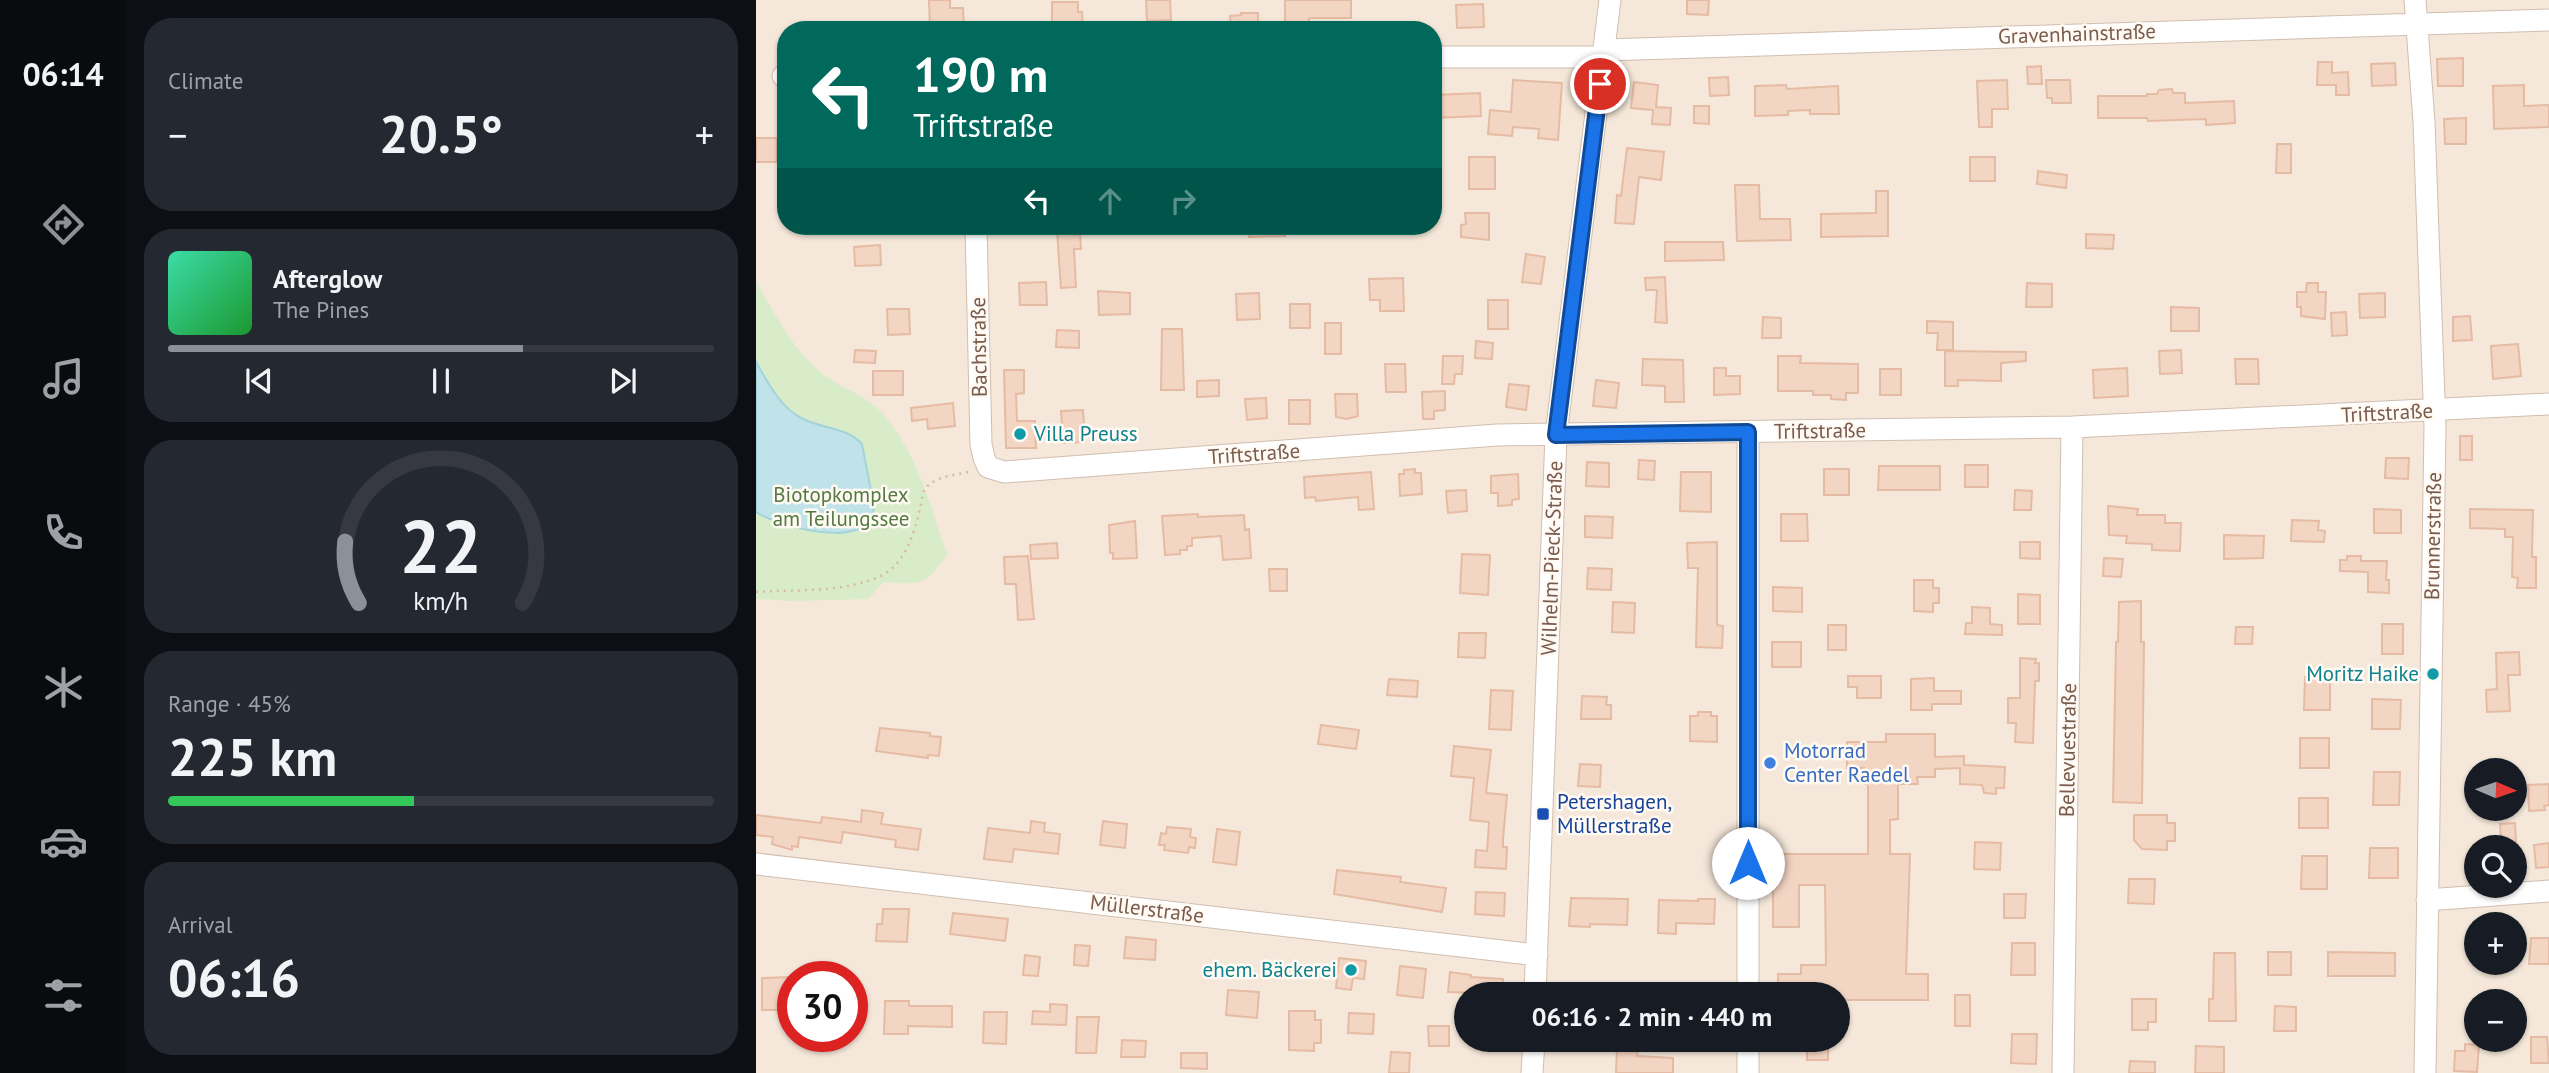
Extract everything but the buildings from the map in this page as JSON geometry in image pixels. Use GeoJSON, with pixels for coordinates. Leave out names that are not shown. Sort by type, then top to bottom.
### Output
{"type":"FeatureCollection","features":[{"type":"Feature","properties":{"kind":"street","name":"Wilhelm-Pieck-Straße"},"geometry":{"type":"LineString","coordinates":[[1536,982],[1556,435],[1610,0]]}},
{"type":"Feature","properties":{"kind":"street","name":"Brunnerstraße"},"geometry":{"type":"LineString","coordinates":[[2415,0],[2424,121],[2434,411],[2425,1073]]}},
{"type":"Feature","properties":{"kind":"street","name":"Gravenhainstraße"},"geometry":{"type":"LineString","coordinates":[[1442,57],[2549,20]]}},
{"type":"Feature","properties":{"kind":"street","name":"Bachstraße"},"geometry":{"type":"LineString","coordinates":[[976,235],[981,444],[989,467]]}},
{"type":"Feature","properties":{"kind":"street","name":"Triftstraße"},"geometry":{"type":"LineString","coordinates":[[989,467],[1004,472],[1497,435],[2072,427],[2549,404]]}},
{"type":"Feature","properties":{"kind":"street","name":"Bellevuestraße"},"geometry":{"type":"LineString","coordinates":[[2063,1073],[2072,427]]}},
{"type":"Feature","properties":{"kind":"street"},"geometry":{"type":"LineString","coordinates":[[1748,432],[1748,982]]}},
{"type":"Feature","properties":{"kind":"street","name":"Müllerstraße"},"geometry":{"type":"LineString","coordinates":[[756,864],[1537,955]]}},
{"type":"Feature","properties":{"kind":"street"},"geometry":{"type":"LineString","coordinates":[[2427,900],[2549,891]]}},
{"type":"Feature","properties":{"kind":"street"},"geometry":{"type":"LineString","coordinates":[[1532,1073],[1533,1052]]}},
{"type":"Feature","properties":{"kind":"street"},"geometry":{"type":"LineString","coordinates":[[1748,1052],[1748,1073]]}},
{"type":"Feature","properties":{"kind":"path"},"geometry":{"type":"LineString","coordinates":[[756,592],[845,586],[890,572],[901,559],[911,539],[928,484],[938,478],[989,467]]}},
{"type":"Feature","properties":{"kind":"shaded area"},"geometry":{"type":"Polygon","coordinates":[[[756,0],[2549,0],[2549,1073],[756,1073],[756,0]]]}},
{"type":"Feature","properties":{"kind":"green space","name":"Biotopkomplex am Teilungssee"},"geometry":{"type":"Polygon","coordinates":[[[756,282],[786,333],[804,357],[826,376],[866,399],[880,411],[908,450],[923,484],[947,555],[927,578],[914,583],[884,582],[868,599],[756,599],[756,282]]]}},
{"type":"Feature","properties":{"kind":"water"},"geometry":{"type":"Polygon","coordinates":[[[756,362],[775,393],[793,413],[809,422],[848,434],[862,444],[874,506],[872,525],[843,533],[818,532],[785,524],[756,512],[756,362]]]}},
{"type":"Feature","properties":{"kind":"place","name":"Villa Preuss"},"geometry":{"type":"Point","coordinates":[1020,434]}},
{"type":"Feature","properties":{"kind":"place","name":"Moritz Haike"},"geometry":{"type":"Point","coordinates":[2433,674]}},
{"type":"Feature","properties":{"kind":"place","name":"Motorrad Center Raedel"},"geometry":{"type":"Point","coordinates":[1770,763]}},
{"type":"Feature","properties":{"kind":"place","name":"Petershagen, Müllerstraße"},"geometry":{"type":"Point","coordinates":[1543,814]}},
{"type":"Feature","properties":{"kind":"place","name":"ehem. Bäckerei"},"geometry":{"type":"Point","coordinates":[1351,970]}},
{"type":"Feature","properties":{"kind":"route"},"geometry":{"type":"LineString","coordinates":[[1600,84],[1556,435],[1748,432],[1748,863]]}}]}
